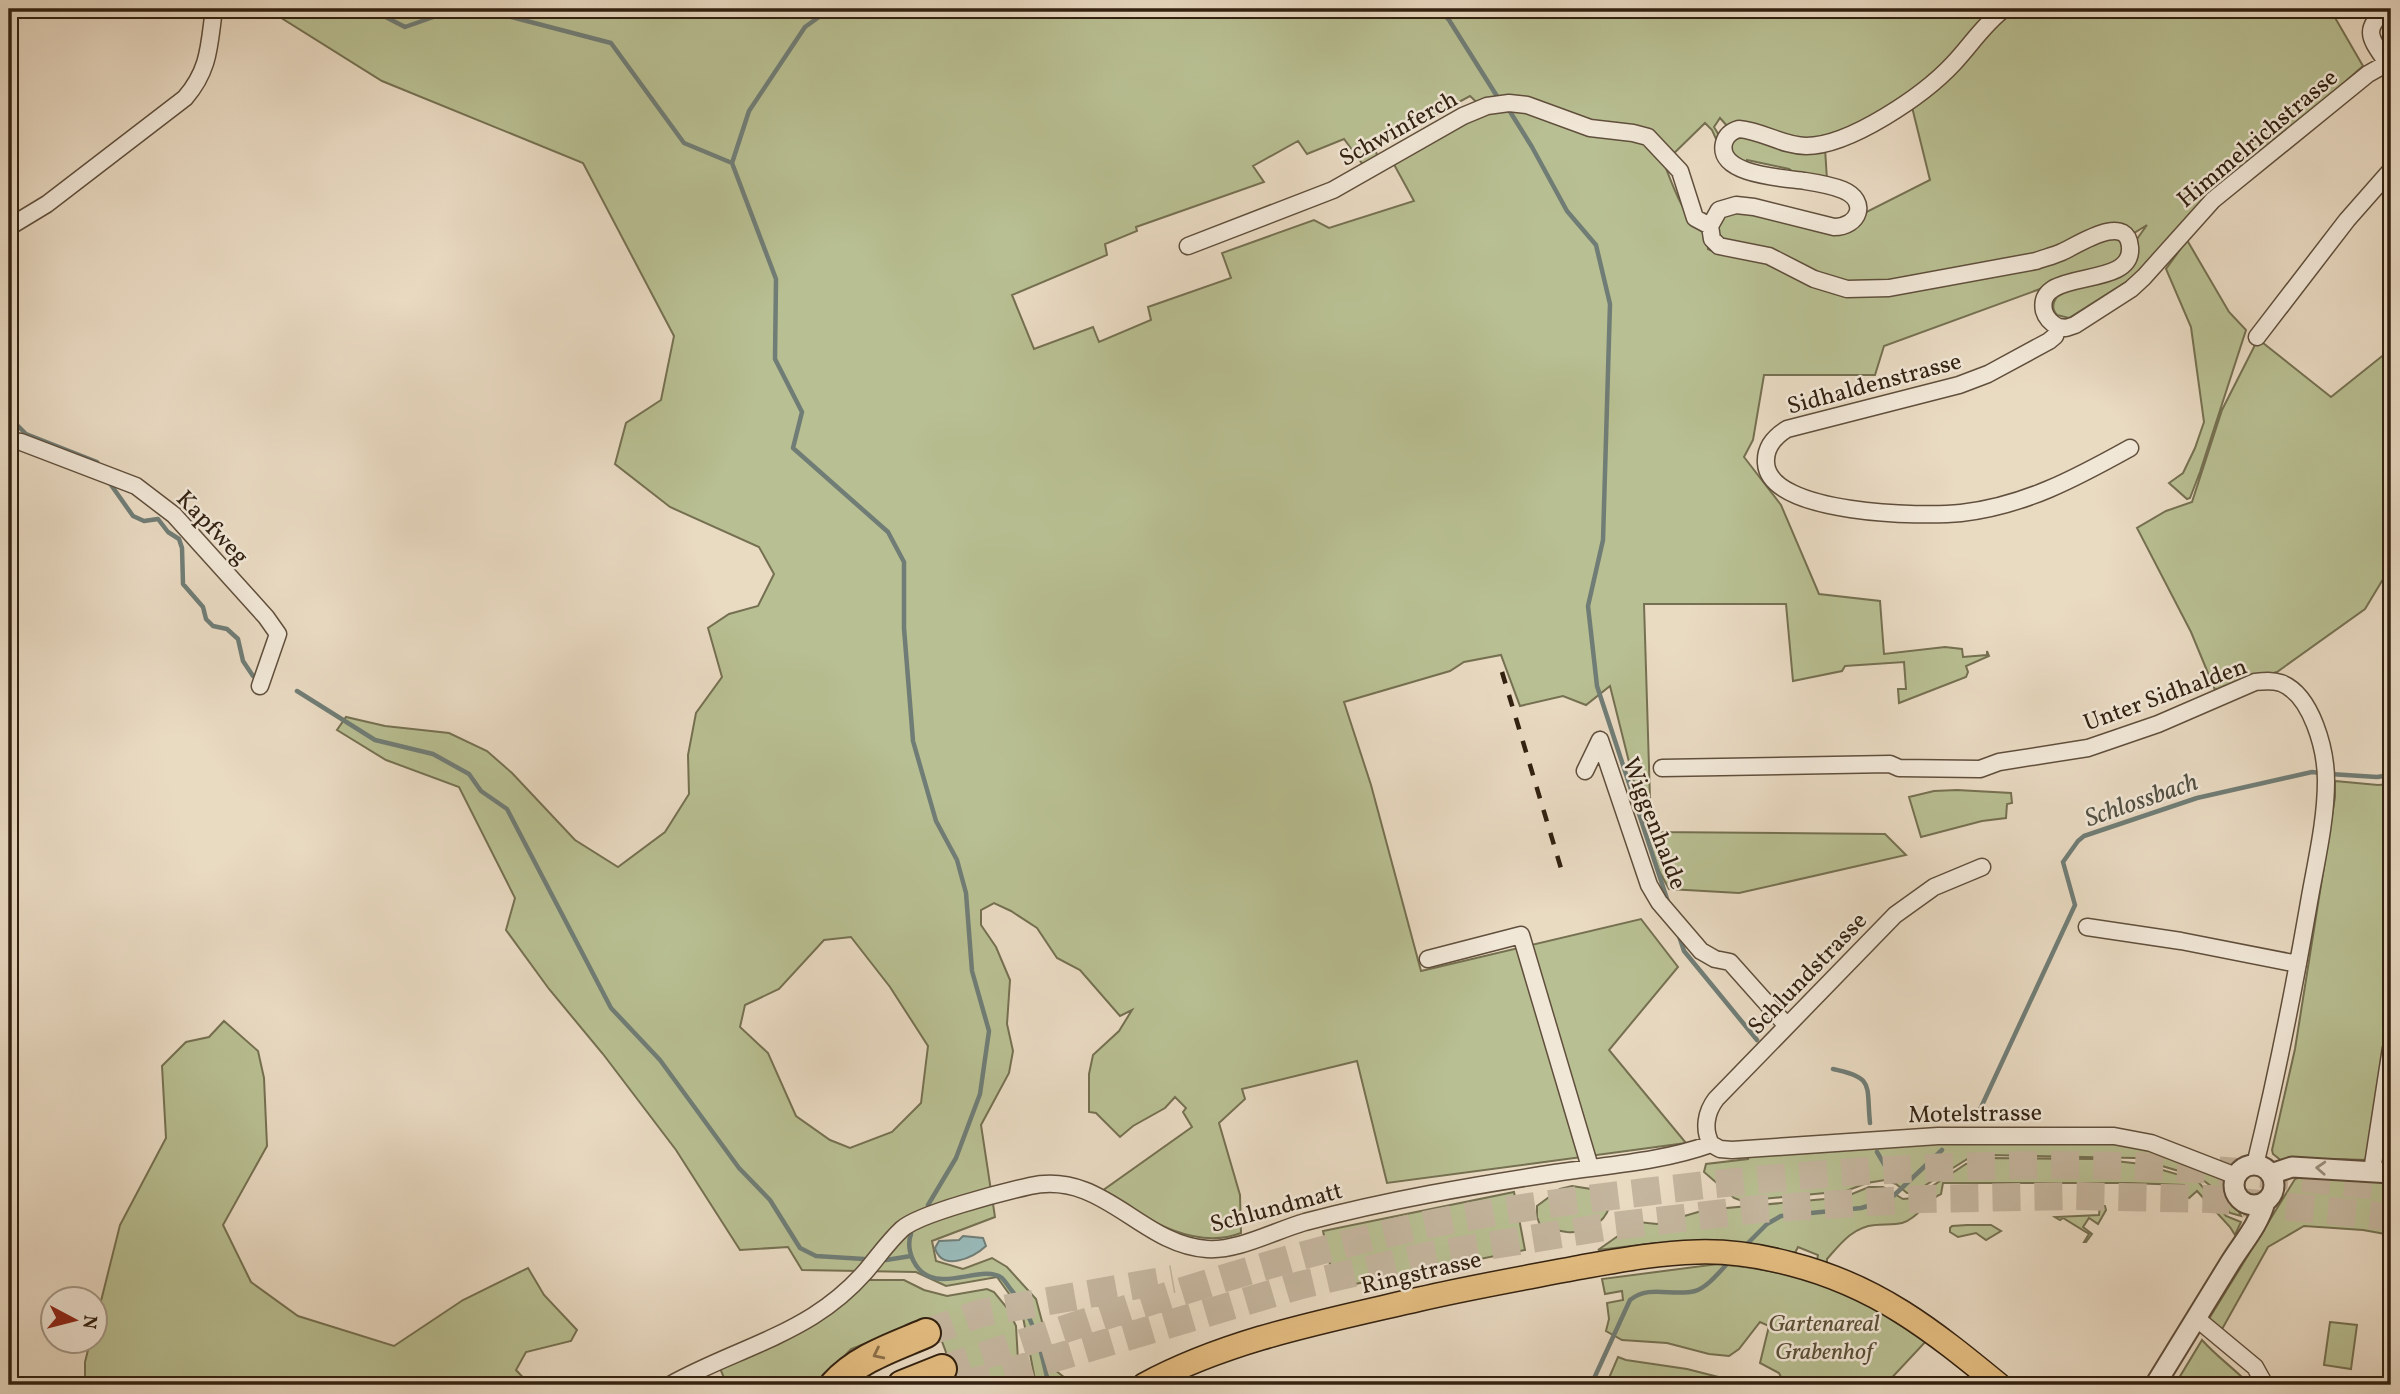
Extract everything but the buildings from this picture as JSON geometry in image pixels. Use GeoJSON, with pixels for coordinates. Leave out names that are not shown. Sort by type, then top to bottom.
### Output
{"type":"FeatureCollection","features":[{"type":"Feature","properties":{"kind":"highway"},"geometry":{"type":"LineString","coordinates":[[835,1385],[858,1364],[926,1333]]}},
{"type":"Feature","properties":{"kind":"highway"},"geometry":{"type":"LineString","coordinates":[[902,1385],[942,1369]]}},
{"type":"Feature","properties":{"kind":"main road","name":"Ringstrasse"},"geometry":{"type":"LineString","coordinates":[[1144,1385],[1221,1349],[1338,1318],[1487,1284],[1621,1259],[1696,1252],[1754,1257],[1814,1271],[1873,1295],[1934,1332],[1999,1385]]}},
{"type":"Feature","properties":{"kind":"street"},"geometry":{"type":"LineString","coordinates":[[9,227],[47,204],[185,98],[200,77],[208,57],[214,9]]}},
{"type":"Feature","properties":{"kind":"street"},"geometry":{"type":"LineString","coordinates":[[1710,226],[1719,210],[1736,205],[1833,227],[1852,223],[1858,210],[1857,201],[1851,194],[1805,181],[1748,172],[1727,158],[1724,149],[1726,139],[1731,132],[1739,129],[1805,146],[1833,141],[1857,132],[1936,80],[1984,25],[2004,9]]}},
{"type":"Feature","properties":{"kind":"street"},"geometry":{"type":"LineString","coordinates":[[2387,9],[2373,23],[2371,35],[2372,42],[2389,62]]}},
{"type":"Feature","properties":{"kind":"street","name":"Himmelrichstrasse"},"geometry":{"type":"LineString","coordinates":[[2057,327],[2075,325],[2131,289],[2213,200],[2368,74],[2389,62]]}},
{"type":"Feature","properties":{"kind":"street","name":"Schwinferch"},"geometry":{"type":"LineString","coordinates":[[1188,246],[1333,190],[1463,116],[1487,106],[1509,103],[1527,105],[1590,128],[1648,137],[1680,170],[1695,218],[1710,226],[1712,239],[1719,246],[1769,256],[1814,279],[1839,287],[1857,290],[1889,288],[1948,275],[2036,261],[2061,253],[2102,232],[2123,234],[2130,249],[2128,259],[2121,267],[2061,285],[2048,293],[2044,302],[2045,314],[2057,327]]}},
{"type":"Feature","properties":{"kind":"street"},"geometry":{"type":"LineString","coordinates":[[2257,337],[2347,220],[2391,170]]}},
{"type":"Feature","properties":{"kind":"street","name":"Sidhaldenstrasse"},"geometry":{"type":"LineString","coordinates":[[2057,327],[2055,336],[2049,341],[1988,374],[1959,386],[1787,429],[1775,437],[1767,452],[1770,477],[1777,485],[1791,493],[1851,509],[1896,515],[1949,514],[1998,507],[2036,495],[2072,480],[2130,448]]}},
{"type":"Feature","properties":{"kind":"street","name":"Kapfweg"},"geometry":{"type":"LineString","coordinates":[[9,441],[21,442],[136,486],[174,515],[266,617],[278,634],[260,686]]}},
{"type":"Feature","properties":{"kind":"street","name":"Unter Sidhalden"},"geometry":{"type":"LineString","coordinates":[[1662,768],[1890,764],[1899,768],[1980,769],[1999,762],[2067,752],[2131,734],[2197,708],[2236,689],[2265,681],[2283,684],[2301,698],[2313,719],[2325,773],[2320,835],[2298,964]]}},
{"type":"Feature","properties":{"kind":"street","name":"Wiggenhalde"},"geometry":{"type":"LineString","coordinates":[[1585,771],[1600,740],[1649,885],[1701,951],[1714,959],[1730,962],[1787,1026]]}},
{"type":"Feature","properties":{"kind":"street","name":"Schlundstrasse"},"geometry":{"type":"LineString","coordinates":[[1711,1144],[1706,1125],[1711,1105],[1895,915],[1934,887],[1982,867]]}},
{"type":"Feature","properties":{"kind":"street"},"geometry":{"type":"LineString","coordinates":[[2087,927],[2181,941],[2298,964],[2263,1169],[2274,1186],[2273,1192],[2256,1203]]}},
{"type":"Feature","properties":{"kind":"street"},"geometry":{"type":"LineString","coordinates":[[1428,959],[1521,935],[1590,1167]]}},
{"type":"Feature","properties":{"kind":"street"},"geometry":{"type":"LineString","coordinates":[[2155,1385],[2261,1217],[2256,1203],[2235,1192],[2236,1176],[2248,1166],[2263,1169],[2292,1167],[2382,1172],[2391,1048]]}},
{"type":"Feature","properties":{"kind":"street","name":"Motelstrasse"},"geometry":{"type":"LineString","coordinates":[[1711,1144],[1720,1149],[1732,1150],[1938,1136],[2114,1136],[2151,1143],[2236,1176]]}},
{"type":"Feature","properties":{"kind":"street","name":"Schlundmatt"},"geometry":{"type":"LineString","coordinates":[[670,1385],[820,1311],[863,1275],[907,1225],[950,1209],[1032,1186],[1057,1183],[1082,1189],[1176,1241],[1196,1248],[1217,1249],[1235,1246],[1294,1225],[1399,1198],[1673,1156],[1711,1144]]}},
{"type":"Feature","properties":{"kind":"street"},"geometry":{"type":"LineString","coordinates":[[2196,1318],[2255,1367],[2265,1385]]}},
{"type":"Feature","properties":{"kind":"green space"},"geometry":{"type":"Polygon","coordinates":[[[267,9],[1419,9],[1426,13],[1427,9],[1998,9],[1938,74],[1866,122],[1812,140],[1728,127],[1720,118],[1714,127],[1720,137],[1717,141],[1705,123],[1664,163],[1686,213],[1699,230],[1707,235],[1708,249],[1716,253],[1759,257],[1861,296],[2108,236],[2121,241],[2125,254],[2115,265],[2051,280],[2040,289],[1884,346],[1875,375],[1764,375],[1753,440],[1744,457],[1781,505],[1819,594],[1880,601],[1884,654],[1945,647],[1962,649],[1963,657],[1987,655],[1987,651],[1989,656],[1966,666],[1966,677],[1899,703],[1898,689],[1906,689],[1904,662],[1845,666],[1842,671],[1793,681],[1786,604],[1644,604],[1651,832],[1885,834],[1906,855],[1739,893],[1669,889],[1654,862],[1610,686],[1586,705],[1563,696],[1520,706],[1501,655],[1464,662],[1450,671],[1344,702],[1371,785],[1421,971],[1641,919],[1678,967],[1609,1050],[1686,1143],[1387,1183],[1357,1061],[1242,1089],[1245,1099],[1219,1123],[1240,1195],[1241,1233],[1223,1238],[1186,1235],[1151,1220],[1102,1191],[1192,1127],[1183,1112],[1186,1108],[1175,1097],[1165,1108],[1133,1126],[1120,1137],[1096,1113],[1089,1112],[1089,1074],[1093,1055],[1119,1031],[1132,1010],[1120,1016],[1080,970],[1057,958],[1037,928],[994,903],[981,910],[981,925],[996,947],[1010,980],[1007,1024],[1013,1051],[1009,1073],[981,1125],[995,1217],[932,1241],[936,1261],[963,1269],[992,1258],[1007,1267],[1036,1299],[1055,1370],[1074,1385],[1036,1385],[1022,1312],[997,1277],[946,1286],[916,1272],[802,1270],[788,1247],[740,1250],[676,1150],[506,930],[515,898],[459,787],[386,760],[337,730],[346,717],[385,726],[449,733],[487,751],[512,773],[575,840],[618,867],[665,832],[689,794],[688,755],[696,713],[722,677],[708,628],[729,614],[758,606],[774,574],[759,547],[670,507],[615,464],[626,423],[661,400],[674,336],[583,163],[382,81],[267,9]],[[1470,96],[1375,147],[1378,160],[1364,166],[1344,139],[1307,154],[1298,141],[1253,166],[1264,182],[1136,227],[1137,231],[1105,244],[1107,255],[1012,295],[1034,349],[1093,327],[1099,342],[1151,320],[1148,307],[1231,278],[1222,253],[1314,220],[1329,228],[1414,201],[1391,159],[1487,112],[1470,96]],[[851,937],[824,940],[779,989],[745,1005],[740,1027],[768,1053],[796,1116],[830,1140],[850,1148],[892,1132],[921,1103],[928,1046],[890,987],[851,937]]]}},
{"type":"Feature","properties":{"kind":"green space"},"geometry":{"type":"Polygon","coordinates":[[[2010,9],[2330,9],[2363,66],[2178,228],[2140,273],[2069,318],[2055,313],[2053,306],[2057,297],[2137,248],[2137,239],[2147,225],[2134,233],[2126,229],[2057,249],[1918,277],[1853,285],[1722,239],[1718,234],[1718,219],[1733,208],[1829,231],[1930,180],[1911,103],[2010,9]]]}},
{"type":"Feature","properties":{"kind":"green space"},"geometry":{"type":"Polygon","coordinates":[[[1740,134],[1790,147],[1825,148],[1827,180],[1797,175],[1789,169],[1747,160],[1746,165],[1762,170],[1744,167],[1735,159],[1730,148],[1730,141],[1740,134]]]}},
{"type":"Feature","properties":{"kind":"green space"},"geometry":{"type":"Polygon","coordinates":[[[2187,240],[2229,312],[2246,330],[2200,472],[2190,498],[2187,499],[2169,483],[2183,473],[2204,422],[2191,327],[2166,269],[2187,240]]]}},
{"type":"Feature","properties":{"kind":"green space"},"geometry":{"type":"Polygon","coordinates":[[[2258,339],[2331,397],[2391,349],[2391,566],[2365,609],[2277,672],[2215,690],[2191,632],[2137,528],[2166,511],[2192,502],[2222,410],[2258,339]]]}},
{"type":"Feature","properties":{"kind":"green space"},"geometry":{"type":"Polygon","coordinates":[[[2335,781],[2391,784],[2391,1025],[2368,1160],[2283,1162],[2272,1150],[2295,1049],[2335,797],[2335,781]]]}},
{"type":"Feature","properties":{"kind":"green space"},"geometry":{"type":"Polygon","coordinates":[[[1934,791],[2011,793],[2012,803],[2007,804],[2006,818],[1982,821],[1921,837],[1909,797],[1934,791]]]}},
{"type":"Feature","properties":{"kind":"green space"},"geometry":{"type":"Polygon","coordinates":[[[224,1021],[258,1051],[264,1078],[267,1146],[223,1225],[251,1282],[298,1316],[394,1346],[463,1300],[528,1268],[544,1295],[577,1330],[571,1341],[526,1352],[516,1370],[530,1385],[85,1385],[86,1356],[108,1356],[108,1286],[105,1286],[120,1225],[166,1138],[162,1066],[186,1042],[209,1037],[224,1021]]]}},
{"type":"Feature","properties":{"kind":"green space"},"geometry":{"type":"Polygon","coordinates":[[[1935,1144],[2127,1144],[2158,1152],[2219,1177],[2227,1186],[2241,1216],[2230,1213],[2212,1187],[2199,1177],[2135,1158],[1989,1155],[1969,1158],[1913,1193],[1907,1193],[1896,1184],[1885,1180],[1846,1191],[1742,1201],[1734,1198],[1704,1172],[1706,1164],[1748,1159],[1749,1156],[1935,1144]]]}},
{"type":"Feature","properties":{"kind":"green space"},"geometry":{"type":"Polygon","coordinates":[[[1988,1158],[2097,1159],[2142,1164],[2197,1180],[2226,1216],[2241,1222],[2235,1235],[2197,1191],[2189,1198],[2184,1196],[2184,1185],[1943,1183],[1941,1194],[1912,1218],[1902,1223],[1867,1226],[1854,1232],[1827,1259],[1827,1263],[1817,1260],[1818,1255],[1798,1247],[1795,1253],[1759,1245],[1721,1241],[1656,1243],[1598,1250],[1638,1222],[1657,1224],[1705,1210],[1825,1199],[1852,1194],[1869,1187],[1883,1187],[1903,1199],[1914,1198],[1966,1164],[1988,1158]]]}},
{"type":"Feature","properties":{"kind":"green space"},"geometry":{"type":"Polygon","coordinates":[[[2306,1175],[2391,1183],[2391,1235],[2304,1226],[2268,1247],[2221,1331],[2210,1321],[2210,1317],[2295,1179],[2306,1175]]]}},
{"type":"Feature","properties":{"kind":"green space"},"geometry":{"type":"Polygon","coordinates":[[[1572,1186],[1609,1194],[1610,1203],[1604,1217],[1592,1227],[1576,1232],[1540,1225],[1537,1206],[1560,1189],[1572,1186]]]}},
{"type":"Feature","properties":{"kind":"green space"},"geometry":{"type":"Polygon","coordinates":[[[1514,1192],[1525,1250],[1335,1288],[1323,1231],[1514,1192]]]}},
{"type":"Feature","properties":{"kind":"green space"},"geometry":{"type":"Polygon","coordinates":[[[2100,1205],[2105,1206],[2106,1210],[2098,1224],[2089,1218],[2083,1227],[2092,1234],[2086,1242],[2089,1234],[2063,1218],[2060,1220],[2055,1217],[2099,1215],[2100,1205]]]}},
{"type":"Feature","properties":{"kind":"green space"},"geometry":{"type":"Polygon","coordinates":[[[1991,1225],[2001,1231],[1986,1240],[1976,1233],[1958,1237],[1950,1232],[1952,1226],[1991,1225]]]}},
{"type":"Feature","properties":{"kind":"green space"},"geometry":{"type":"Polygon","coordinates":[[[1718,1264],[1753,1268],[1821,1284],[1853,1296],[1928,1339],[1885,1385],[1785,1385],[1779,1373],[1760,1363],[1769,1326],[1760,1322],[1739,1349],[1729,1356],[1709,1354],[1667,1343],[1622,1340],[1606,1331],[1609,1319],[1607,1303],[1623,1300],[1622,1291],[1605,1294],[1602,1279],[1718,1264]]]}},
{"type":"Feature","properties":{"kind":"green space"},"geometry":{"type":"Polygon","coordinates":[[[865,1280],[904,1280],[924,1290],[947,1296],[987,1289],[994,1292],[1008,1309],[1016,1326],[1018,1360],[1033,1385],[958,1385],[933,1317],[851,1349],[823,1379],[809,1385],[727,1385],[719,1366],[865,1280]]]}},
{"type":"Feature","properties":{"kind":"green space"},"geometry":{"type":"Polygon","coordinates":[[[2330,1322],[2357,1325],[2351,1369],[2324,1365],[2330,1322]]]}},
{"type":"Feature","properties":{"kind":"green space"},"geometry":{"type":"Polygon","coordinates":[[[2202,1340],[2250,1385],[2181,1385],[2179,1378],[2202,1340]]]}},
{"type":"Feature","properties":{"kind":"green space","name":"Gartenareal Grabenhof"},"geometry":{"type":"Polygon","coordinates":[[[1618,1357],[1687,1369],[1750,1385],[1606,1385],[1618,1357]]]}},
{"type":"Feature","properties":{"kind":"green space"},"geometry":{"type":"Polygon","coordinates":[[[1753,1378],[1772,1385],[1750,1385],[1753,1378]]]}},
{"type":"Feature","properties":{"kind":"water"},"geometry":{"type":"Polygon","coordinates":[[[963,1236],[983,1238],[986,1246],[974,1255],[958,1260],[944,1260],[939,1255],[935,1248],[939,1241],[959,1240],[963,1236]]]}},
{"type":"Feature","properties":{"kind":"waterway"},"geometry":{"type":"LineString","coordinates":[[316,9],[321,12],[372,10],[405,27],[456,9]]}},
{"type":"Feature","properties":{"kind":"waterway"},"geometry":{"type":"LineString","coordinates":[[481,9],[611,43],[684,143],[732,163],[776,279],[775,359],[802,412],[793,448],[888,532],[904,562],[904,628],[913,741],[936,821],[957,860],[966,893],[972,971],[989,1031],[980,1094],[956,1158],[928,1205]]}},
{"type":"Feature","properties":{"kind":"waterway"},"geometry":{"type":"LineString","coordinates":[[732,163],[749,111],[805,27],[830,9]]}},
{"type":"Feature","properties":{"kind":"waterway"},"geometry":{"type":"LineString","coordinates":[[1439,9],[1449,20],[1500,101]]}},
{"type":"Feature","properties":{"kind":"waterway"},"geometry":{"type":"LineString","coordinates":[[2349,9],[2354,15]]}},
{"type":"Feature","properties":{"kind":"waterway"},"geometry":{"type":"LineString","coordinates":[[1509,110],[1567,211],[1596,245],[1610,304],[1603,540],[1588,606],[1597,686],[1669,905]]}},
{"type":"Feature","properties":{"kind":"waterway"},"geometry":{"type":"LineString","coordinates":[[9,417],[26,434],[97,462]]}},
{"type":"Feature","properties":{"kind":"waterway"},"geometry":{"type":"LineString","coordinates":[[109,482],[133,516],[144,521],[158,519],[168,532],[179,539],[182,548],[183,584],[203,607],[206,619],[213,626],[227,629],[238,639],[243,661],[253,676]]}},
{"type":"Feature","properties":{"kind":"waterway"},"geometry":{"type":"LineString","coordinates":[[297,691],[375,740],[433,754],[469,774],[481,791],[507,809],[611,1008],[660,1060],[739,1168],[770,1200],[800,1248],[816,1256],[864,1259]]}},
{"type":"Feature","properties":{"kind":"waterway","name":"Schlossbach"},"geometry":{"type":"LineString","coordinates":[[1977,1116],[2075,905],[2063,862],[2078,841],[2084,836],[2197,798],[2312,772],[2321,773]]}},
{"type":"Feature","properties":{"kind":"waterway","name":"Schlossbach"},"geometry":{"type":"LineString","coordinates":[[2330,774],[2377,777],[2391,775]]}},
{"type":"Feature","properties":{"kind":"waterway"},"geometry":{"type":"LineString","coordinates":[[1678,933],[1684,951],[1757,1040]]}},
{"type":"Feature","properties":{"kind":"waterway"},"geometry":{"type":"LineString","coordinates":[[1833,1069],[1856,1076],[1866,1085],[1870,1123]]}},
{"type":"Feature","properties":{"kind":"waterway"},"geometry":{"type":"LineString","coordinates":[[1745,1246],[1767,1224],[1781,1216],[1861,1208],[1889,1200],[1942,1150]]}},
{"type":"Feature","properties":{"kind":"waterway"},"geometry":{"type":"LineString","coordinates":[[1877,1152],[1887,1169],[1908,1181]]}},
{"type":"Feature","properties":{"kind":"waterway"},"geometry":{"type":"LineString","coordinates":[[911,1234],[909,1247],[921,1272],[944,1279],[981,1274],[993,1274],[1002,1278],[1032,1324],[1049,1385]]}},
{"type":"Feature","properties":{"kind":"waterway"},"geometry":{"type":"LineString","coordinates":[[886,1260],[911,1256]]}},
{"type":"Feature","properties":{"kind":"waterway"},"geometry":{"type":"LineString","coordinates":[[1591,1385],[1630,1300],[1645,1293],[1695,1291],[1709,1283],[1729,1262]]}},
{"type":"Feature","properties":{"kind":"tunnel"},"geometry":{"type":"LineString","coordinates":[[942,1369],[1182,1291],[1363,1239],[1507,1210],[1590,1199],[1787,1177],[2000,1166],[2072,1165],[2214,1170],[2391,1187]]}},
{"type":"Feature","properties":{"kind":"tunnel"},"geometry":{"type":"LineString","coordinates":[[964,1385],[1301,1285],[1431,1255],[1605,1227],[1759,1209],[1922,1199],[2075,1196],[2211,1199],[2391,1217]]}},
{"type":"Feature","properties":{"kind":"tunnel"},"geometry":{"type":"LineString","coordinates":[[926,1333],[981,1313],[1173,1279]]}},
{"type":"Feature","properties":{"kind":"railway"},"geometry":{"type":"LineString","coordinates":[[1502,672],[1563,875]]}}]}
